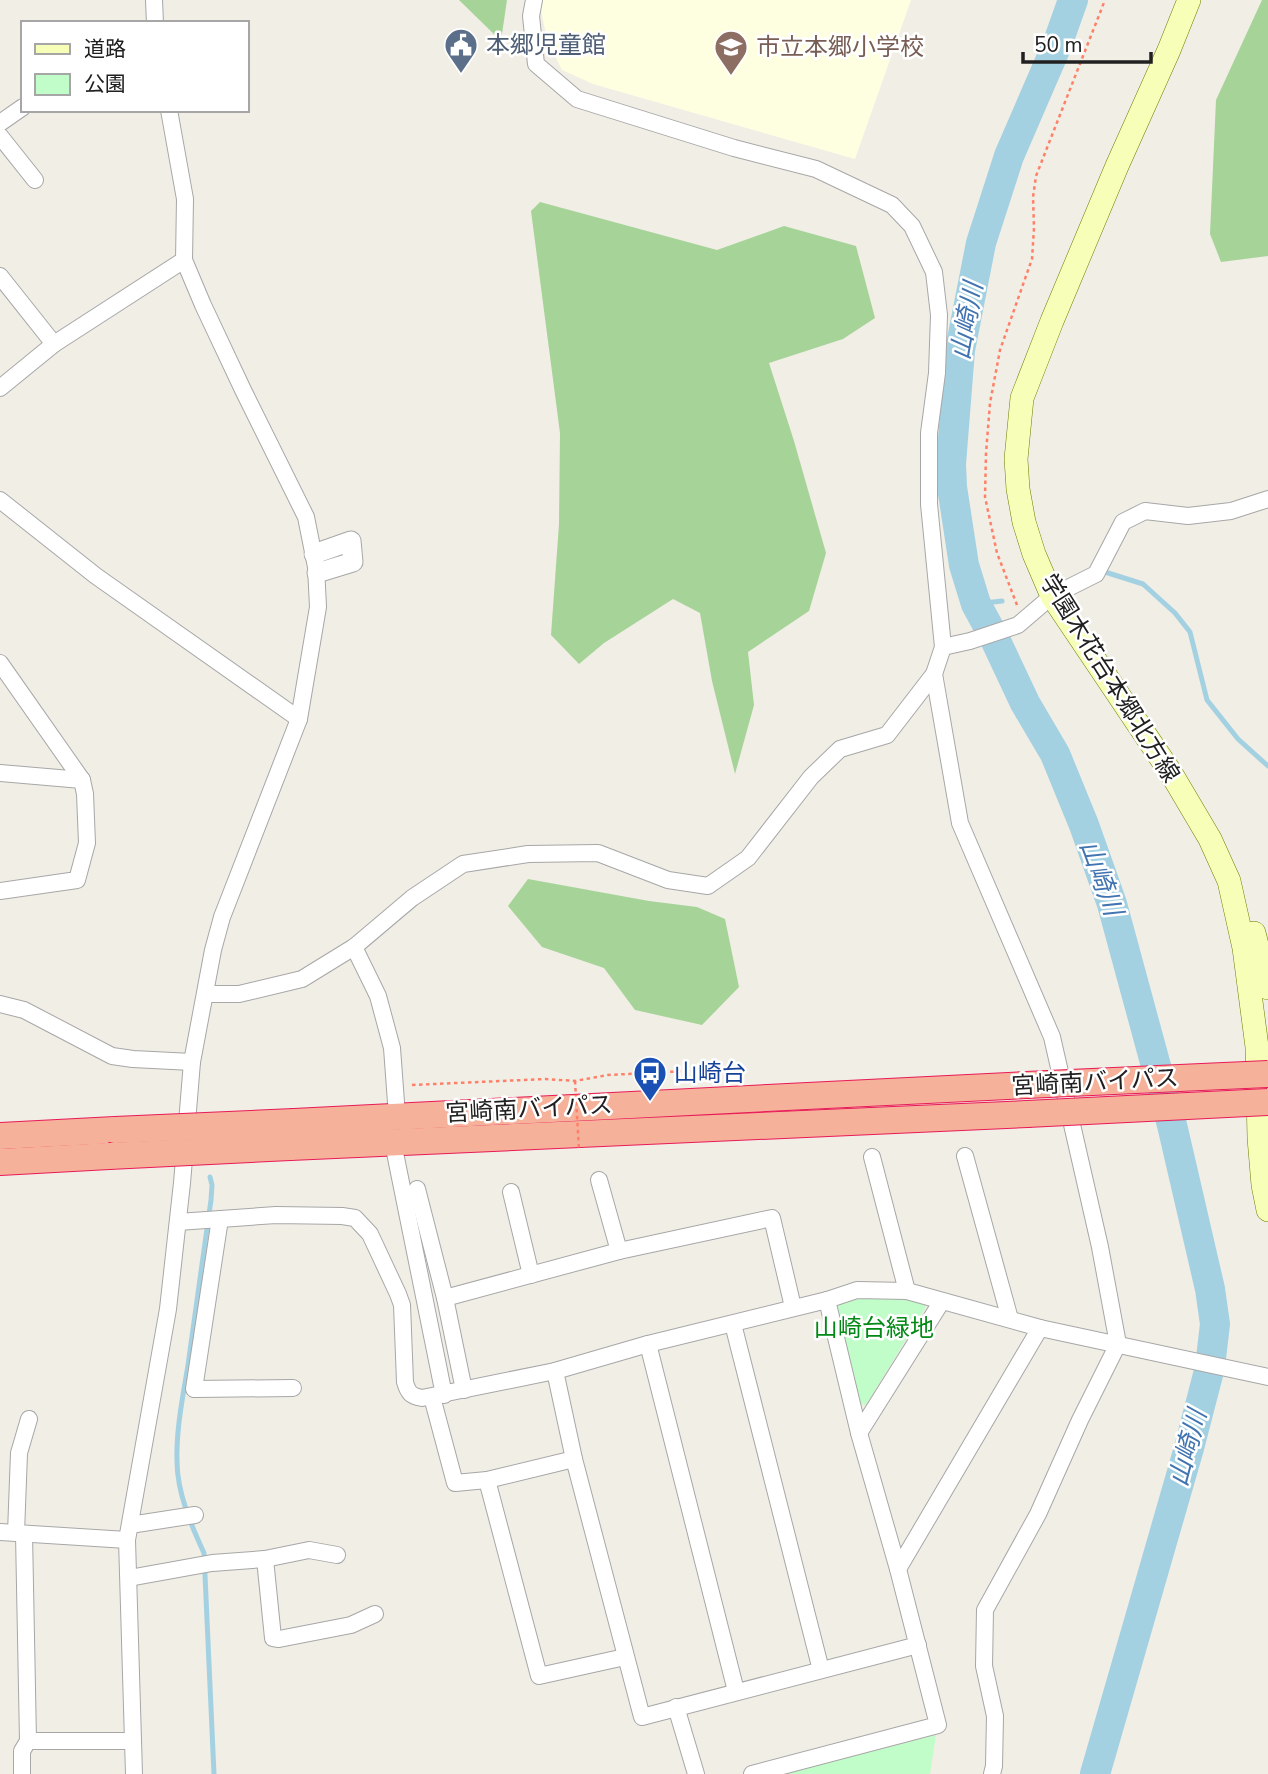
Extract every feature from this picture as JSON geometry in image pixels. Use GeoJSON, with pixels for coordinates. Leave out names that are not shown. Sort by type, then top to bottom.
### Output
{"type":"FeatureCollection","features":[{"type":"Feature","properties":{"kind":"highway","name":"宮崎南バイパス"},"geometry":{"type":"LineString","coordinates":[[0,1162],[109,1156],[292,1135],[397,1116],[1268,1074]]}},
{"type":"Feature","properties":{"kind":"highway","name":"宮崎南バイパス"},"geometry":{"type":"LineString","coordinates":[[0,1136],[115,1130],[292,1135],[393,1143],[1268,1102]]}},
{"type":"Feature","properties":{"kind":"highway"},"geometry":{"type":"LineString","coordinates":[[0,1125],[57,1133]]}},
{"type":"Feature","properties":{"kind":"highway"},"geometry":{"type":"LineString","coordinates":[[0,1173],[56,1159]]}},
{"type":"Feature","properties":{"kind":"main road","name":"学園木花台本郷北方線"},"geometry":{"type":"LineString","coordinates":[[1189,0],[1084,244],[1022,398],[1016,459],[1024,522],[1052,596],[1171,773],[1210,839],[1229,881],[1262,1044],[1263,1185],[1268,1210]]}},
{"type":"Feature","properties":{"kind":"main road"},"geometry":{"type":"LineString","coordinates":[[1229,881],[1246,901],[1268,988]]}},
{"type":"Feature","properties":{"kind":"street"},"geometry":{"type":"LineString","coordinates":[[154,0],[155,21]]}},
{"type":"Feature","properties":{"kind":"street"},"geometry":{"type":"LineString","coordinates":[[206,994],[239,994],[302,979],[354,947],[412,898],[463,864],[528,854],[598,853],[668,880],[708,886],[748,858],[811,777],[840,750],[887,735],[934,674],[943,647],[929,492],[929,433],[937,373],[939,315],[934,272],[912,226],[892,205],[816,169],[734,148],[577,99],[536,64],[531,16],[534,0]]}},
{"type":"Feature","properties":{"kind":"street"},"geometry":{"type":"LineString","coordinates":[[0,123],[21,108]]}},
{"type":"Feature","properties":{"kind":"street"},"geometry":{"type":"LineString","coordinates":[[134,1774],[129,1533],[168,1309],[192,1062],[213,950],[222,917],[299,719],[318,607],[315,564],[306,517],[184,260],[185,199],[169,112]]}},
{"type":"Feature","properties":{"kind":"street"},"geometry":{"type":"LineString","coordinates":[[0,136],[35,180]]}},
{"type":"Feature","properties":{"kind":"street"},"geometry":{"type":"LineString","coordinates":[[0,388],[54,344],[184,260]]}},
{"type":"Feature","properties":{"kind":"street"},"geometry":{"type":"LineString","coordinates":[[0,276],[54,344]]}},
{"type":"Feature","properties":{"kind":"street"},"geometry":{"type":"LineString","coordinates":[[943,647],[1020,624],[1052,596],[1096,574],[1123,522],[1145,511],[1188,516],[1231,511],[1268,499]]}},
{"type":"Feature","properties":{"kind":"street"},"geometry":{"type":"LineString","coordinates":[[0,500],[96,576],[299,719]]}},
{"type":"Feature","properties":{"kind":"street"},"geometry":{"type":"LineString","coordinates":[[0,663],[82,780],[87,843],[78,880],[0,891]]}},
{"type":"Feature","properties":{"kind":"street"},"geometry":{"type":"LineString","coordinates":[[934,674],[960,822],[1052,1037],[1100,1247],[1118,1344],[1038,1514],[985,1610],[984,1666],[995,1716],[992,1774]]}},
{"type":"Feature","properties":{"kind":"street"},"geometry":{"type":"LineString","coordinates":[[0,773],[82,780]]}},
{"type":"Feature","properties":{"kind":"street"},"geometry":{"type":"LineString","coordinates":[[354,947],[378,996],[392,1048],[397,1116]]}},
{"type":"Feature","properties":{"kind":"street"},"geometry":{"type":"LineString","coordinates":[[2,1002],[24,1010],[112,1056],[192,1062]]}},
{"type":"Feature","properties":{"kind":"street"},"geometry":{"type":"LineString","coordinates":[[393,1143],[455,1483],[487,1480],[574,1459]]}},
{"type":"Feature","properties":{"kind":"street"},"geometry":{"type":"LineString","coordinates":[[965,1156],[1010,1319]]}},
{"type":"Feature","properties":{"kind":"street"},"geometry":{"type":"LineString","coordinates":[[872,1157],[907,1291]]}},
{"type":"Feature","properties":{"kind":"street"},"geometry":{"type":"LineString","coordinates":[[599,1180],[619,1251]]}},
{"type":"Feature","properties":{"kind":"street"},"geometry":{"type":"LineString","coordinates":[[417,1189],[445,1298],[464,1390]]}},
{"type":"Feature","properties":{"kind":"street"},"geometry":{"type":"LineString","coordinates":[[511,1192],[531,1275]]}},
{"type":"Feature","properties":{"kind":"street"},"geometry":{"type":"LineString","coordinates":[[178,1222],[276,1215],[342,1216],[355,1219],[370,1234],[398,1294],[402,1305],[405,1382],[408,1392],[422,1398],[555,1371],[857,1290],[907,1291],[1040,1328],[1268,1377]]}},
{"type":"Feature","properties":{"kind":"street"},"geometry":{"type":"LineString","coordinates":[[445,1298],[619,1251],[772,1218],[793,1307]]}},
{"type":"Feature","properties":{"kind":"street"},"geometry":{"type":"LineString","coordinates":[[220,1219],[194,1389],[293,1388]]}},
{"type":"Feature","properties":{"kind":"street"},"geometry":{"type":"LineString","coordinates":[[752,1774],[938,1724],[859,1433],[827,1300]]}},
{"type":"Feature","properties":{"kind":"street"},"geometry":{"type":"LineString","coordinates":[[859,1433],[942,1301]]}},
{"type":"Feature","properties":{"kind":"street"},"geometry":{"type":"LineString","coordinates":[[733,1324],[821,1670]]}},
{"type":"Feature","properties":{"kind":"street"},"geometry":{"type":"LineString","coordinates":[[898,1569],[1040,1328]]}},
{"type":"Feature","properties":{"kind":"street"},"geometry":{"type":"LineString","coordinates":[[648,1344],[736,1691]]}},
{"type":"Feature","properties":{"kind":"street"},"geometry":{"type":"LineString","coordinates":[[555,1371],[574,1459],[642,1717],[918,1645]]}},
{"type":"Feature","properties":{"kind":"street"},"geometry":{"type":"LineString","coordinates":[[22,1774],[22,1751],[28,1741],[13,1533],[19,1453],[29,1419]]}},
{"type":"Feature","properties":{"kind":"street"},"geometry":{"type":"LineString","coordinates":[[487,1480],[539,1676],[625,1657]]}},
{"type":"Feature","properties":{"kind":"street"},"geometry":{"type":"LineString","coordinates":[[13,1533],[129,1533],[191,1516]]}},
{"type":"Feature","properties":{"kind":"street"},"geometry":{"type":"LineString","coordinates":[[128,1578],[309,1550],[337,1555]]}},
{"type":"Feature","properties":{"kind":"street"},"geometry":{"type":"LineString","coordinates":[[264,1559],[273,1639],[351,1625],[375,1614]]}},
{"type":"Feature","properties":{"kind":"street"},"geometry":{"type":"LineString","coordinates":[[676,1707],[696,1774]]}},
{"type":"Feature","properties":{"kind":"street"},"geometry":{"type":"LineString","coordinates":[[28,1741],[133,1741]]}},
{"type":"Feature","properties":{"kind":"path"},"geometry":{"type":"LineString","coordinates":[[1020,624],[998,553],[985,497],[990,402],[1000,350],[1032,260],[1033,197],[1037,176],[1105,0]]}},
{"type":"Feature","properties":{"kind":"path"},"geometry":{"type":"LineString","coordinates":[[396,1086],[546,1079],[575,1081],[687,1071]]}},
{"type":"Feature","properties":{"kind":"path"},"geometry":{"type":"LineString","coordinates":[[575,1081],[579,1150]]}},
{"type":"Feature","properties":{"kind":"shaded area","name":"市立本郷小学校"},"geometry":{"type":"Polygon","coordinates":[[[542,0],[911,0],[855,159],[593,84],[562,70],[547,40],[540,5],[542,0]]]}},
{"type":"Feature","properties":{"kind":"green space"},"geometry":{"type":"Polygon","coordinates":[[[459,0],[507,0],[501,41],[459,0]]]}},
{"type":"Feature","properties":{"kind":"green space"},"geometry":{"type":"Polygon","coordinates":[[[1262,0],[1268,0],[1268,256],[1221,262],[1210,234],[1216,100],[1262,0]]]}},
{"type":"Feature","properties":{"kind":"green space"},"geometry":{"type":"Polygon","coordinates":[[[540,202],[717,250],[784,226],[856,246],[875,318],[843,339],[769,363],[826,553],[809,611],[748,652],[754,705],[735,774],[712,681],[700,613],[673,599],[604,643],[579,664],[551,635],[559,524],[560,433],[531,211],[540,202]]]}},
{"type":"Feature","properties":{"kind":"green space"},"geometry":{"type":"Polygon","coordinates":[[[528,879],[697,907],[725,919],[739,987],[702,1025],[635,1010],[604,968],[542,947],[508,906],[528,879]]]}},
{"type":"Feature","properties":{"kind":"green space","name":"山崎台緑地"},"geometry":{"type":"Polygon","coordinates":[[[876,1293],[920,1299],[926,1307],[866,1405],[858,1404],[835,1311],[843,1298],[876,1293]]]}},
{"type":"Feature","properties":{"kind":"green space"},"geometry":{"type":"Polygon","coordinates":[[[936,1735],[930,1774],[783,1774],[936,1735]]]}},
{"type":"Feature","properties":{"kind":"waterway","name":"山崎川"},"geometry":{"type":"LineString","coordinates":[[1073,0],[1057,45],[1009,156],[981,243],[960,350],[951,464],[964,565],[976,604],[1025,703],[1055,754],[1112,904],[1172,1125],[1210,1289],[1215,1324],[1210,1367],[1189,1448],[1095,1774]]}},
{"type":"Feature","properties":{"kind":"waterway"},"geometry":{"type":"LineString","coordinates":[[1105,572],[1143,584],[1175,613],[1190,632],[1207,700],[1238,739],[1268,766]]}},
{"type":"Feature","properties":{"kind":"waterway"},"geometry":{"type":"LineString","coordinates":[[976,604],[1002,601]]}},
{"type":"Feature","properties":{"kind":"waterway"},"geometry":{"type":"LineString","coordinates":[[210,1177],[211,1200],[180,1413],[177,1461],[182,1496],[204,1553],[214,1774]]}},
{"type":"Feature","properties":{"kind":"place","name":"本郷児童館"},"geometry":{"type":"Point","coordinates":[461,75]}},
{"type":"Feature","properties":{"kind":"place","name":"市立本郷小学校"},"geometry":{"type":"Point","coordinates":[731,77]}},
{"type":"Feature","properties":{"kind":"place","name":"山崎台"},"geometry":{"type":"Point","coordinates":[650,1103]}}]}
